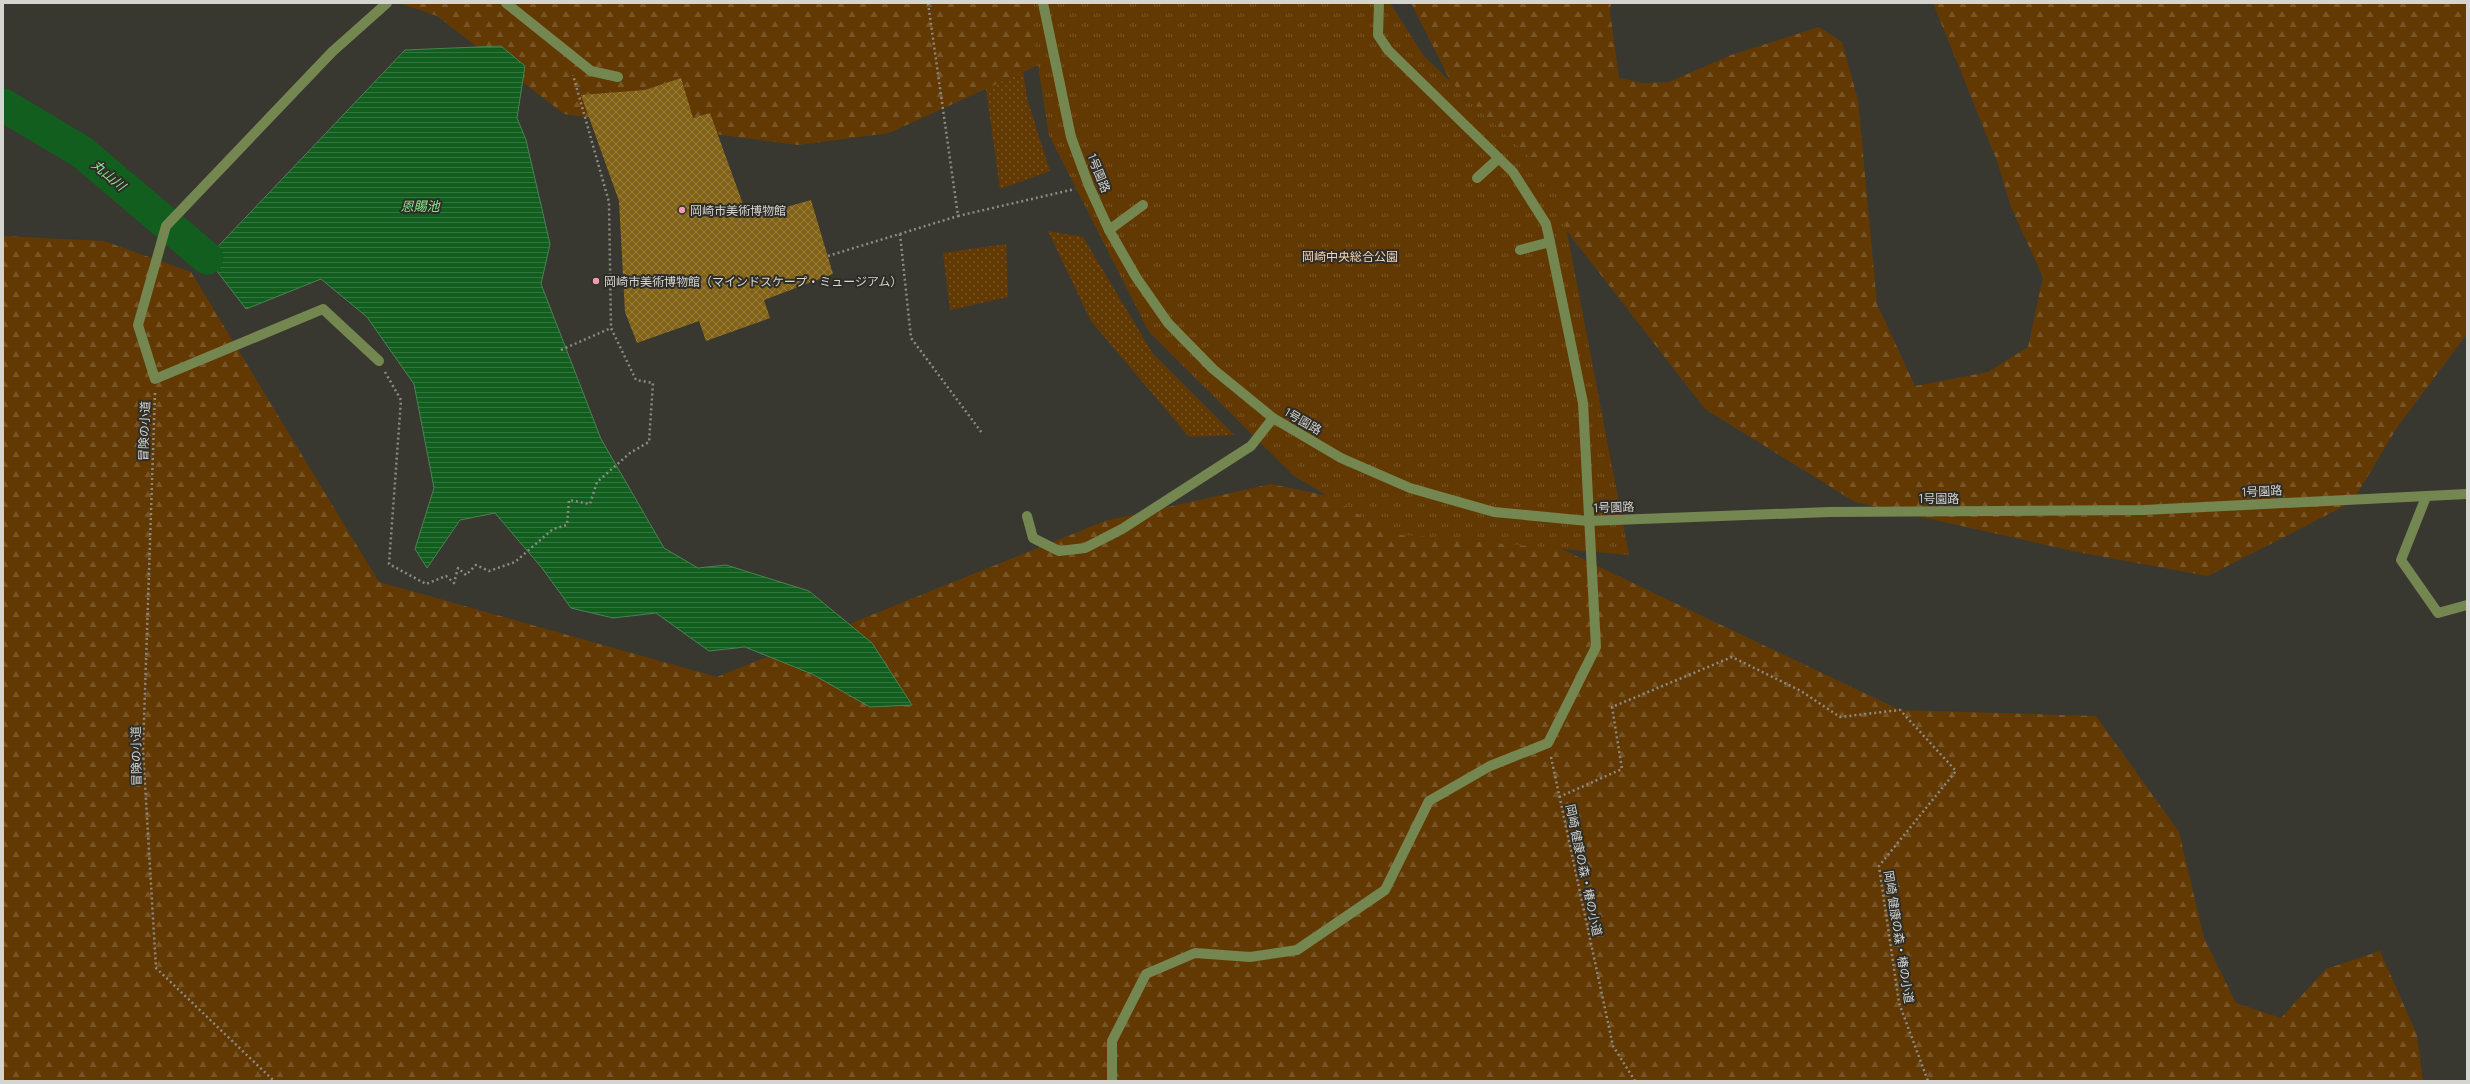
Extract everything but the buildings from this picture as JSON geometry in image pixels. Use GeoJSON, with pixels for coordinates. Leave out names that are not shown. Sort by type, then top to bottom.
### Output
{"type":"FeatureCollection","features":[{"type":"Feature","properties":{"kind":"street"},"geometry":{"type":"LineString","coordinates":[[379,361],[323,309],[155,379],[138,325],[166,226],[332,52],[387,3]]}},
{"type":"Feature","properties":{"kind":"street"},"geometry":{"type":"LineString","coordinates":[[506,3],[591,71],[618,77]]}},
{"type":"Feature","properties":{"kind":"street","name":"1号園路"},"geometry":{"type":"LineString","coordinates":[[1043,3],[1071,138],[1089,186],[1109,230],[1136,277],[1168,323],[1213,369],[1273,418],[1341,458],[1410,488],[1494,512],[1588,521],[1829,512],[2144,510],[2467,494]]}},
{"type":"Feature","properties":{"kind":"street"},"geometry":{"type":"LineString","coordinates":[[1112,1081],[1112,1041],[1146,974],[1195,953],[1250,957],[1297,950],[1385,890],[1429,801],[1490,766],[1548,743],[1596,647],[1588,521],[1583,403],[1546,224],[1513,172],[1388,50],[1378,35],[1379,3]]}},
{"type":"Feature","properties":{"kind":"street"},"geometry":{"type":"LineString","coordinates":[[1477,178],[1499,158]]}},
{"type":"Feature","properties":{"kind":"street"},"geometry":{"type":"LineString","coordinates":[[1109,230],[1143,205]]}},
{"type":"Feature","properties":{"kind":"street"},"geometry":{"type":"LineString","coordinates":[[1520,250],[1550,242]]}},
{"type":"Feature","properties":{"kind":"street"},"geometry":{"type":"LineString","coordinates":[[1027,516],[1033,538],[1059,551],[1085,548],[1122,529],[1208,475],[1250,446],[1273,418]]}},
{"type":"Feature","properties":{"kind":"street"},"geometry":{"type":"LineString","coordinates":[[2426,497],[2401,560],[2438,613],[2467,605]]}},
{"type":"Feature","properties":{"kind":"path"},"geometry":{"type":"LineString","coordinates":[[928,3],[958,216]]}},
{"type":"Feature","properties":{"kind":"path"},"geometry":{"type":"LineString","coordinates":[[379,361],[401,400],[389,564],[426,584],[446,576],[454,583],[458,568],[466,575],[476,566],[489,572],[515,562],[552,529],[567,525],[569,500],[590,504],[597,482],[630,454],[648,442],[653,383],[636,380],[611,328],[609,202],[572,74]]}},
{"type":"Feature","properties":{"kind":"path"},"geometry":{"type":"LineString","coordinates":[[828,256],[958,216],[1089,186]]}},
{"type":"Feature","properties":{"kind":"path"},"geometry":{"type":"LineString","coordinates":[[900,234],[911,338],[982,433]]}},
{"type":"Feature","properties":{"kind":"path"},"geometry":{"type":"LineString","coordinates":[[561,350],[611,328]]}},
{"type":"Feature","properties":{"kind":"path","name":"冒険の小道"},"geometry":{"type":"LineString","coordinates":[[155,379],[143,750],[156,968],[274,1081]]}},
{"type":"Feature","properties":{"kind":"path","name":"岡崎 健康の森・椿の小道"},"geometry":{"type":"LineString","coordinates":[[1559,797],[1622,769],[1612,707],[1732,657],[1801,691],[1840,717],[1900,710],[1956,770],[1879,866],[1899,1003],[1928,1081]]}},
{"type":"Feature","properties":{"kind":"path","name":"岡崎 健康の森・椿の小道"},"geometry":{"type":"LineString","coordinates":[[1548,743],[1613,1046],[1635,1081]]}},
{"type":"Feature","properties":{"kind":"green space"},"geometry":{"type":"Polygon","coordinates":[[[399,3],[1134,3],[1100,37],[889,133],[798,145],[564,114],[437,16],[399,3]]]}},
{"type":"Feature","properties":{"kind":"green space"},"geometry":{"type":"Polygon","coordinates":[[[974,3],[1014,3],[1027,99],[1050,171],[1000,189],[974,3]]]}},
{"type":"Feature","properties":{"kind":"green space","name":"岡崎中央総合公園"},"geometry":{"type":"Polygon","coordinates":[[[1028,3],[1390,3],[1424,56],[1558,185],[1629,555],[1392,534],[1294,476],[1149,332],[1049,135],[1028,3]]]}},
{"type":"Feature","properties":{"kind":"green space"},"geometry":{"type":"Polygon","coordinates":[[[1411,3],[1611,3],[1610,12],[1619,78],[1643,83],[1669,82],[1731,55],[1819,27],[1842,42],[1858,100],[1877,304],[1915,386],[1988,372],[2028,347],[2043,277],[2011,207],[1997,161],[1933,3],[2467,3],[2467,334],[2398,426],[2352,502],[2208,576],[2077,552],[1855,502],[1705,409],[1451,82],[1411,3]]]}},
{"type":"Feature","properties":{"kind":"green space"},"geometry":{"type":"Polygon","coordinates":[[[1048,231],[1083,237],[1153,354],[1234,435],[1189,437],[1091,321],[1048,231]]]}},
{"type":"Feature","properties":{"kind":"green space"},"geometry":{"type":"Polygon","coordinates":[[[3,236],[104,241],[191,272],[379,582],[717,677],[1105,521],[1271,484],[1547,542],[1900,710],[2096,716],[2179,832],[2204,938],[2236,1003],[2281,1018],[2326,969],[2380,951],[2417,1035],[2423,1081],[3,1081],[3,236]]]}},
{"type":"Feature","properties":{"kind":"green space"},"geometry":{"type":"Polygon","coordinates":[[[1006,244],[1008,297],[950,310],[943,253],[1006,244]]]}},
{"type":"Feature","properties":{"kind":"water","name":"恩賜池"},"geometry":{"type":"Polygon","coordinates":[[[501,46],[525,66],[517,118],[526,140],[550,244],[541,284],[601,439],[664,548],[698,568],[726,565],[809,591],[872,643],[912,705],[870,707],[812,674],[745,647],[709,651],[656,613],[613,618],[571,608],[542,568],[495,513],[460,520],[427,568],[415,549],[434,488],[414,384],[367,317],[321,279],[246,309],[207,258],[405,50],[501,46]]]}},
{"type":"Feature","properties":{"kind":"waterway","name":"丸山川"},"geometry":{"type":"LineString","coordinates":[[3,105],[82,152],[207,258]]}},
{"type":"Feature","properties":{"kind":"place","name":"岡崎市美術博物館"},"geometry":{"type":"Point","coordinates":[682,210]}},
{"type":"Feature","properties":{"kind":"place","name":"岡崎市美術博物館（マインドスケープ・ミュージアム）"},"geometry":{"type":"Point","coordinates":[596,281]}}]}
